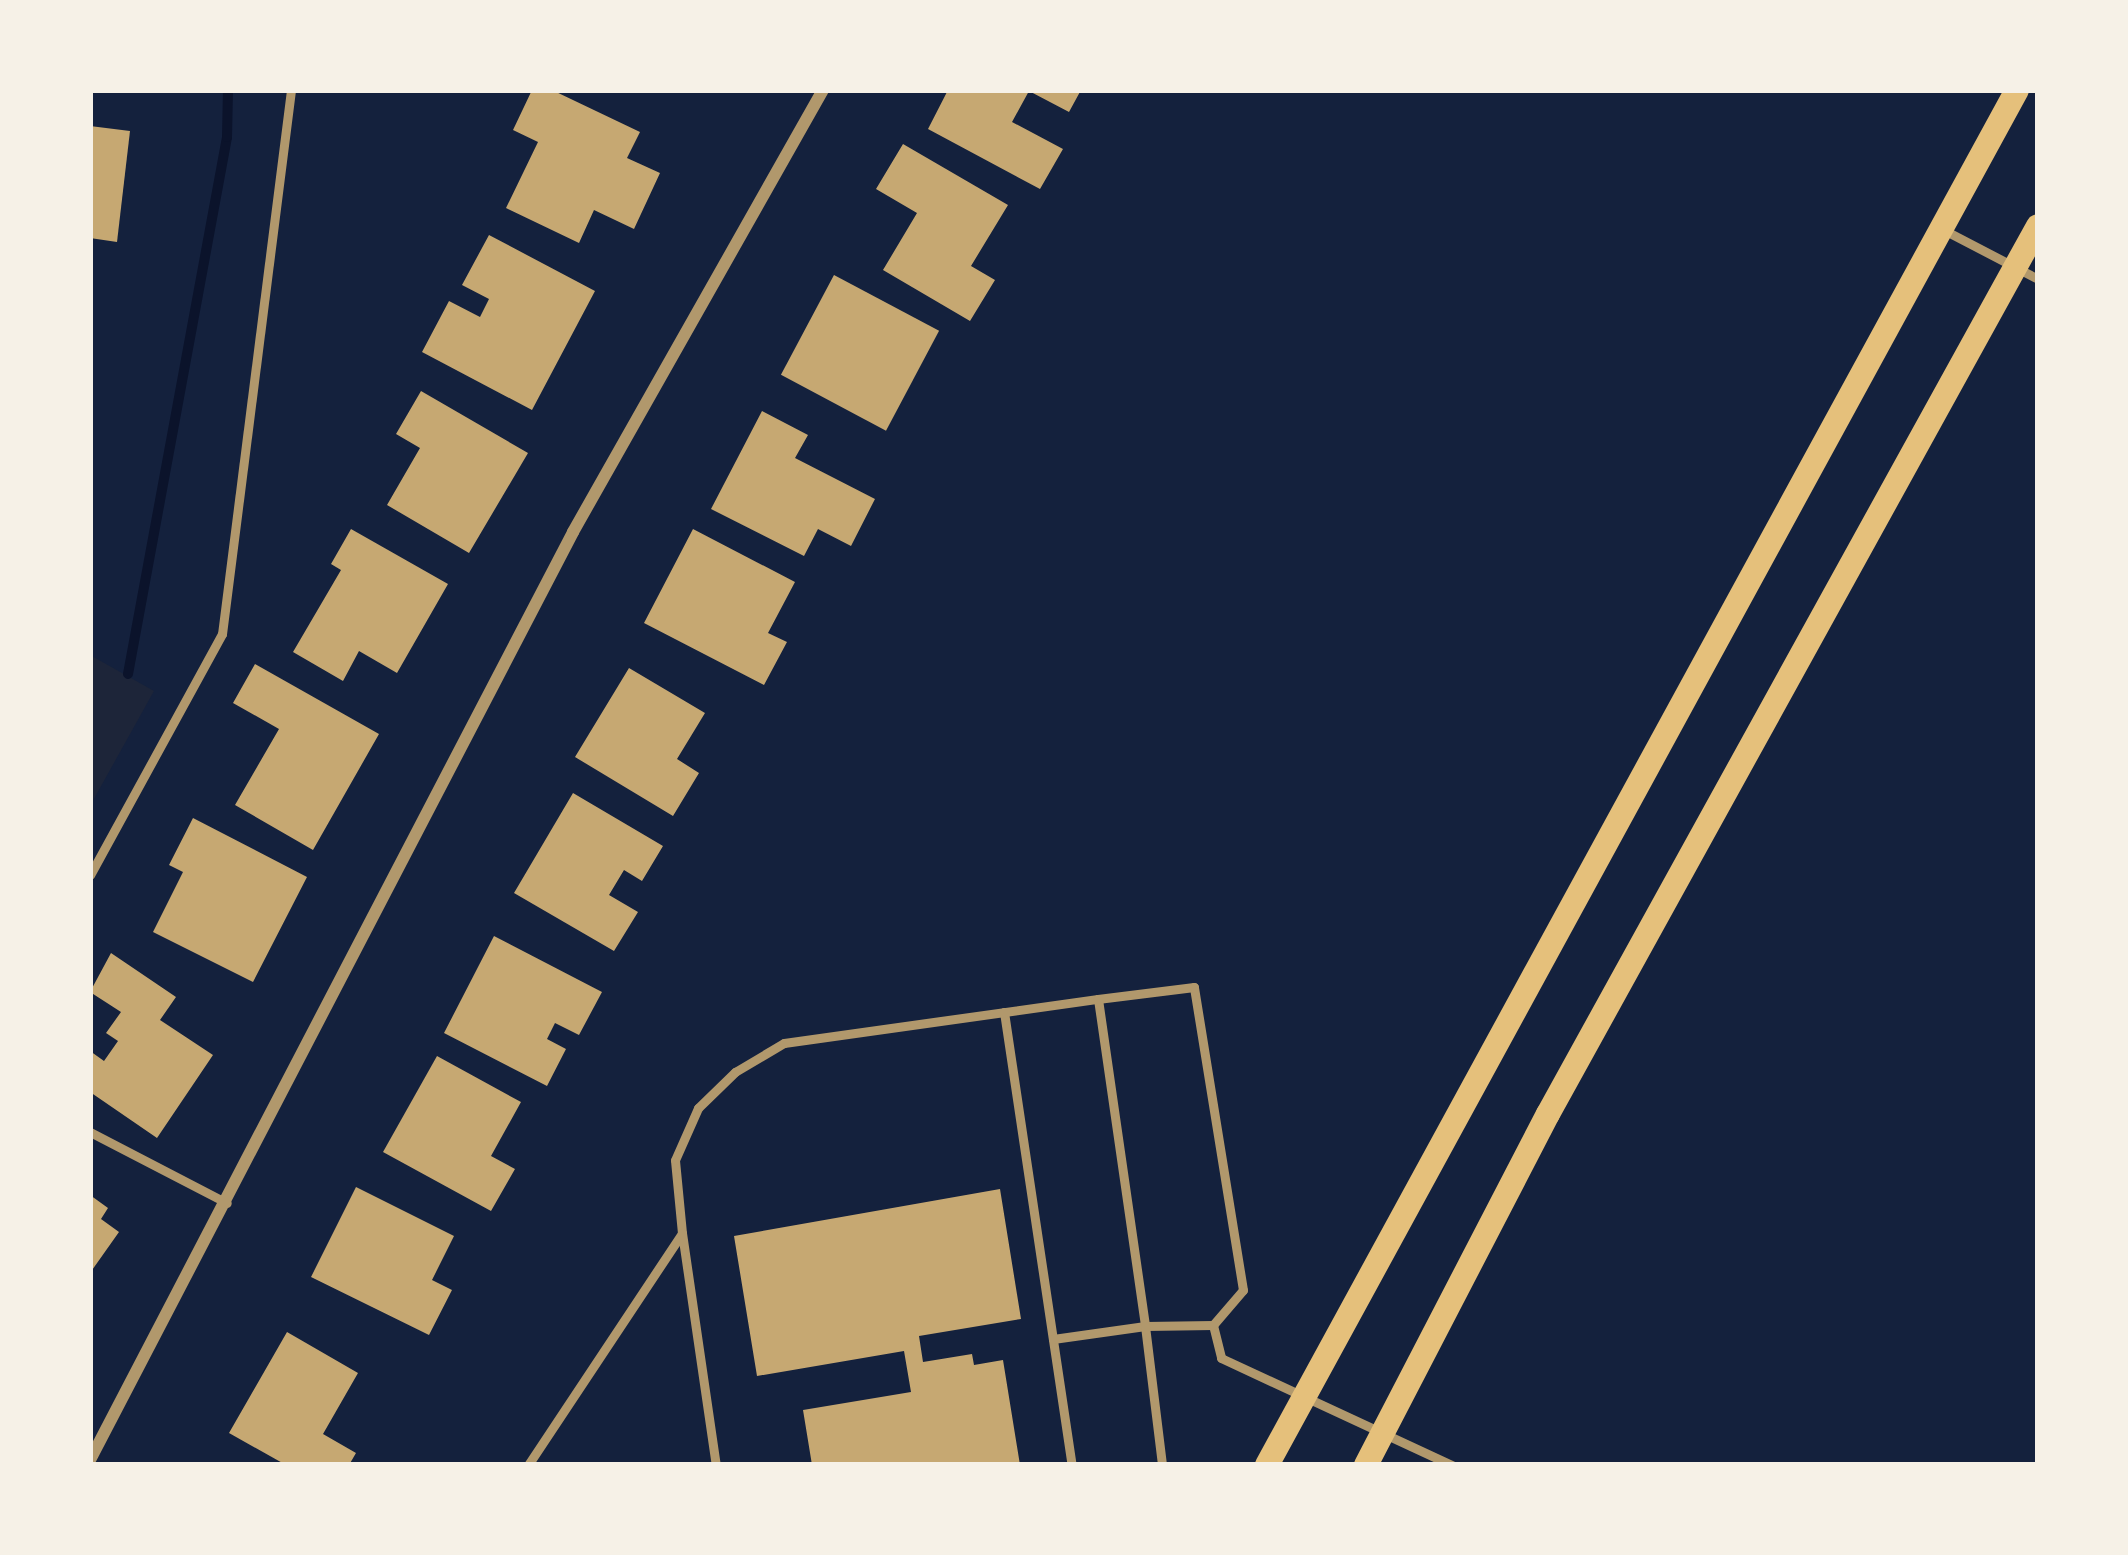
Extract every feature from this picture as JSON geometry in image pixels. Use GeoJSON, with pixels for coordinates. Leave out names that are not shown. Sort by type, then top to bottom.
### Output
{"type":"FeatureCollection","features":[{"type":"Feature","properties":{"kind":"main road"},"geometry":{"type":"LineString","coordinates":[[1267,1465],[2017,90]]}},
{"type":"Feature","properties":{"kind":"main road"},"geometry":{"type":"LineString","coordinates":[[1366,1465],[1548,1114],[2026,274],[2038,226]]}},
{"type":"Feature","properties":{"kind":"street"},"geometry":{"type":"LineString","coordinates":[[90,1460],[584,513],[823,90]]}},
{"type":"Feature","properties":{"kind":"lane"},"geometry":{"type":"LineString","coordinates":[[90,874],[222,634],[291,90]]}},
{"type":"Feature","properties":{"kind":"lane"},"geometry":{"type":"LineString","coordinates":[[1940,228],[2026,274]]}},
{"type":"Feature","properties":{"kind":"lane"},"geometry":{"type":"LineString","coordinates":[[716,1465],[675,1160],[698,1108],[734,1072],[784,1043],[1194,987],[1243,1290],[1213,1325],[1145,1326],[1053,1339]]}},
{"type":"Feature","properties":{"kind":"lane"},"geometry":{"type":"LineString","coordinates":[[1098,999],[1162,1465]]}},
{"type":"Feature","properties":{"kind":"lane"},"geometry":{"type":"LineString","coordinates":[[1004,1012],[1072,1465]]}},
{"type":"Feature","properties":{"kind":"lane"},"geometry":{"type":"LineString","coordinates":[[90,1132],[226,1203]]}},
{"type":"Feature","properties":{"kind":"lane"},"geometry":{"type":"LineString","coordinates":[[528,1465],[682,1233]]}},
{"type":"Feature","properties":{"kind":"lane"},"geometry":{"type":"LineString","coordinates":[[1213,1325],[1221,1358],[1452,1465]]}},
{"type":"Feature","properties":{"kind":"lane"},"geometry":{"type":"LineString","coordinates":[[1063,1465],[1070,1451]]}},
{"type":"Feature","properties":{"kind":"shaded area"},"geometry":{"type":"Polygon","coordinates":[[[90,655],[154,691],[90,806],[90,655]]]}},
{"type":"Feature","properties":{"kind":"building"},"geometry":{"type":"Polygon","coordinates":[[[532,90],[552,90],[640,132],[627,158],[660,173],[634,229],[594,210],[579,243],[506,208],[538,142],[513,130],[532,90]]]}},
{"type":"Feature","properties":{"kind":"building"},"geometry":{"type":"Polygon","coordinates":[[[948,90],[1081,90],[1069,112],[1029,91],[1012,122],[1063,149],[1040,189],[928,129],[948,90]]]}},
{"type":"Feature","properties":{"kind":"building"},"geometry":{"type":"Polygon","coordinates":[[[90,126],[130,131],[117,242],[90,238],[90,126]]]}},
{"type":"Feature","properties":{"kind":"building"},"geometry":{"type":"Polygon","coordinates":[[[903,144],[1008,205],[971,266],[995,280],[970,321],[883,270],[917,213],[876,189],[903,144]]]}},
{"type":"Feature","properties":{"kind":"building"},"geometry":{"type":"Polygon","coordinates":[[[489,235],[595,291],[532,410],[422,352],[449,301],[480,317],[489,299],[462,285],[489,235]]]}},
{"type":"Feature","properties":{"kind":"building"},"geometry":{"type":"Polygon","coordinates":[[[834,275],[939,331],[886,431],[781,375],[834,275]]]}},
{"type":"Feature","properties":{"kind":"building"},"geometry":{"type":"Polygon","coordinates":[[[421,391],[528,453],[469,553],[387,505],[420,448],[396,434],[421,391]]]}},
{"type":"Feature","properties":{"kind":"building"},"geometry":{"type":"Polygon","coordinates":[[[762,411],[808,435],[795,458],[875,499],[851,546],[818,529],[804,556],[711,509],[762,411]]]}},
{"type":"Feature","properties":{"kind":"building"},"geometry":{"type":"Polygon","coordinates":[[[351,529],[448,584],[397,673],[359,651],[343,681],[293,652],[341,570],[331,564],[351,529]]]}},
{"type":"Feature","properties":{"kind":"building"},"geometry":{"type":"Polygon","coordinates":[[[693,529],[795,582],[768,633],[787,642],[764,685],[644,623],[693,529]]]}},
{"type":"Feature","properties":{"kind":"building"},"geometry":{"type":"Polygon","coordinates":[[[255,664],[379,734],[313,850],[235,805],[279,729],[233,703],[255,664]]]}},
{"type":"Feature","properties":{"kind":"building"},"geometry":{"type":"Polygon","coordinates":[[[629,668],[705,713],[677,759],[699,773],[673,816],[575,757],[629,668]]]}},
{"type":"Feature","properties":{"kind":"building"},"geometry":{"type":"Polygon","coordinates":[[[573,793],[663,846],[642,881],[624,870],[609,895],[638,912],[614,951],[514,893],[573,793]]]}},
{"type":"Feature","properties":{"kind":"building"},"geometry":{"type":"Polygon","coordinates":[[[193,818],[307,877],[253,982],[153,932],[183,872],[169,865],[193,818]]]}},
{"type":"Feature","properties":{"kind":"building"},"geometry":{"type":"Polygon","coordinates":[[[494,936],[602,992],[579,1035],[555,1023],[547,1039],[566,1049],[547,1086],[444,1033],[494,936]]]}},
{"type":"Feature","properties":{"kind":"building"},"geometry":{"type":"Polygon","coordinates":[[[111,953],[176,997],[160,1020],[213,1055],[157,1138],[90,1092],[90,1051],[104,1061],[118,1041],[106,1033],[121,1012],[90,992],[111,953]]]}},
{"type":"Feature","properties":{"kind":"building"},"geometry":{"type":"Polygon","coordinates":[[[437,1056],[521,1102],[491,1156],[515,1169],[491,1211],[383,1152],[437,1056]]]}},
{"type":"Feature","properties":{"kind":"building"},"geometry":{"type":"Polygon","coordinates":[[[356,1187],[454,1236],[432,1280],[452,1290],[429,1335],[311,1277],[356,1187]]]}},
{"type":"Feature","properties":{"kind":"building"},"geometry":{"type":"Polygon","coordinates":[[[1000,1189],[1021,1319],[919,1336],[923,1362],[972,1354],[974,1365],[1003,1360],[1020,1465],[812,1465],[803,1410],[911,1392],[904,1351],[757,1376],[734,1236],[1000,1189]]]}},
{"type":"Feature","properties":{"kind":"building"},"geometry":{"type":"Polygon","coordinates":[[[90,1195],[108,1208],[101,1219],[119,1232],[90,1273],[90,1195]]]}},
{"type":"Feature","properties":{"kind":"building"},"geometry":{"type":"Polygon","coordinates":[[[287,1332],[358,1373],[323,1434],[356,1453],[349,1465],[286,1465],[229,1433],[287,1332]]]}},
{"type":"Feature","properties":{"kind":"waterway"},"geometry":{"type":"LineString","coordinates":[[128,674],[227,137],[228,90]]}}]}
